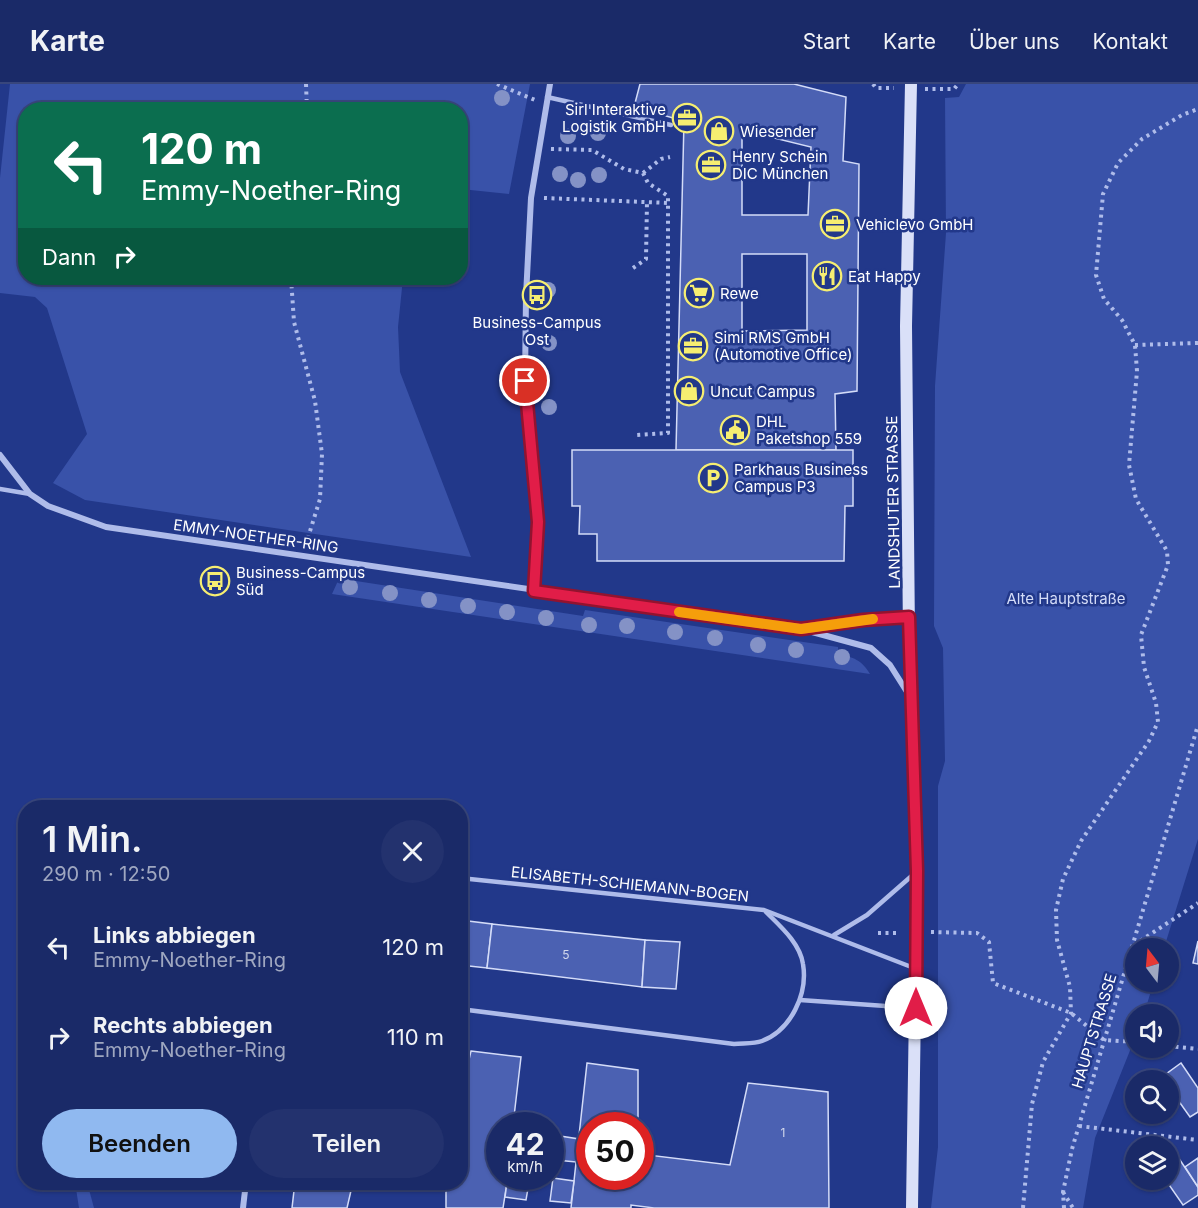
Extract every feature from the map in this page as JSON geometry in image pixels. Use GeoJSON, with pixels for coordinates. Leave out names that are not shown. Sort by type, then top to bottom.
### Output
{"type":"FeatureCollection","features":[{"type":"Feature","properties":{"kind":"main road","name":"LANDSHUTER STRASSE"},"geometry":{"type":"LineString","coordinates":[[912,84],[906,326],[909,617],[917,871],[912,1208]]}},
{"type":"Feature","properties":{"kind":"street"},"geometry":{"type":"LineString","coordinates":[[534,591],[538,522],[525,381],[531,198],[550,84]]}},
{"type":"Feature","properties":{"kind":"street","name":"EMMY-NOETHER-RING"},"geometry":{"type":"LineString","coordinates":[[0,455],[30,494],[48,506],[106,527],[801,629],[871,648],[890,665],[912,700]]}},
{"type":"Feature","properties":{"kind":"street","name":"EMMY-NOETHER-RING"},"geometry":{"type":"LineString","coordinates":[[801,629],[863,620],[909,617]]}},
{"type":"Feature","properties":{"kind":"street"},"geometry":{"type":"LineString","coordinates":[[243,1208],[245,1190]]}},
{"type":"Feature","properties":{"kind":"lane"},"geometry":{"type":"LineString","coordinates":[[547,97],[671,125]]}},
{"type":"Feature","properties":{"kind":"lane"},"geometry":{"type":"LineString","coordinates":[[0,489],[30,494]]}},
{"type":"Feature","properties":{"kind":"lane"},"geometry":{"type":"LineString","coordinates":[[834,935],[867,915],[917,871]]}},
{"type":"Feature","properties":{"kind":"lane","name":"ELISABETH-SCHIEMANN-BOGEN"},"geometry":{"type":"LineString","coordinates":[[468,879],[764,910],[790,937],[803,964],[800,1000],[785,1026],[762,1041],[734,1044],[468,1010]]}},
{"type":"Feature","properties":{"kind":"lane"},"geometry":{"type":"LineString","coordinates":[[764,910],[834,935],[916,969]]}},
{"type":"Feature","properties":{"kind":"lane"},"geometry":{"type":"LineString","coordinates":[[800,1000],[916,1008]]}},
{"type":"Feature","properties":{"kind":"path"},"geometry":{"type":"LineString","coordinates":[[306,84],[307,102]]}},
{"type":"Feature","properties":{"kind":"path"},"geometry":{"type":"LineString","coordinates":[[497,84],[546,105]]}},
{"type":"Feature","properties":{"kind":"path"},"geometry":{"type":"LineString","coordinates":[[873,84],[876,88],[881,88]]}},
{"type":"Feature","properties":{"kind":"path"},"geometry":{"type":"LineString","coordinates":[[948,89],[954,89],[958,84]]}},
{"type":"Feature","properties":{"kind":"path"},"geometry":{"type":"LineString","coordinates":[[1023,1208],[1032,1104],[1043,1062],[1071,1013],[1070,987],[1057,940],[1056,910],[1063,879],[1081,841],[1149,741],[1158,722],[1156,703],[1144,667],[1141,635],[1168,565],[1167,551],[1136,499],[1129,465],[1137,371],[1136,345],[1122,320],[1104,299],[1096,275],[1103,194],[1118,164],[1142,139],[1182,115],[1198,109]]}},
{"type":"Feature","properties":{"kind":"path"},"geometry":{"type":"LineString","coordinates":[[539,147],[565,151],[592,150],[624,169],[643,173],[661,159],[670,157]]}},
{"type":"Feature","properties":{"kind":"path"},"geometry":{"type":"LineString","coordinates":[[637,435],[668,433],[669,203],[668,196],[648,183],[643,173]]}},
{"type":"Feature","properties":{"kind":"path"},"geometry":{"type":"LineString","coordinates":[[531,198],[669,203]]}},
{"type":"Feature","properties":{"kind":"path"},"geometry":{"type":"LineString","coordinates":[[633,268],[646,259],[647,202]]}},
{"type":"Feature","properties":{"kind":"path"},"geometry":{"type":"LineString","coordinates":[[291,285],[294,322],[315,402],[322,454],[320,499],[303,555]]}},
{"type":"Feature","properties":{"kind":"path"},"geometry":{"type":"LineString","coordinates":[[1136,345],[1198,343]]}},
{"type":"Feature","properties":{"kind":"path","name":"HAUPTSTRASSE"},"geometry":{"type":"LineString","coordinates":[[1135,938],[1198,725]]}},
{"type":"Feature","properties":{"kind":"path"},"geometry":{"type":"LineString","coordinates":[[1144,938],[1198,903]]}},
{"type":"Feature","properties":{"kind":"path"},"geometry":{"type":"LineString","coordinates":[[878,933],[976,933],[989,942],[993,983],[1071,1013],[1104,1040],[1125,1041]]}},
{"type":"Feature","properties":{"kind":"path","name":"HAUPTSTRASSE"},"geometry":{"type":"LineString","coordinates":[[1064,1208],[1063,1192],[1079,1126],[1125,971]]}},
{"type":"Feature","properties":{"kind":"path"},"geometry":{"type":"LineString","coordinates":[[1179,1047],[1198,1049]]}},
{"type":"Feature","properties":{"kind":"path"},"geometry":{"type":"LineString","coordinates":[[1079,1126],[1198,1140]]}},
{"type":"Feature","properties":{"kind":"path"},"geometry":{"type":"LineString","coordinates":[[1063,1192],[1073,1208]]}},
{"type":"Feature","properties":{"kind":"green space"},"geometry":{"type":"Polygon","coordinates":[[[10,84],[530,84],[509,194],[468,190],[468,102],[18,102],[18,285],[402,285],[398,327],[400,372],[471,557],[85,500],[53,483],[87,434],[47,308],[35,297],[0,293],[0,178],[10,84]]]}},
{"type":"Feature","properties":{"kind":"green space","name":"Alte Hauptstraße"},"geometry":{"type":"Polygon","coordinates":[[[966,84],[1198,84],[1198,839],[1167,938],[1125,938],[1125,992],[1151,992],[1147,1004],[1125,1004],[1125,1058],[1127,1058],[1095,1138],[1083,1208],[931,1208],[938,1147],[938,786],[945,761],[943,648],[934,626],[935,386],[946,233],[945,98],[959,97],[966,84]]]}},
{"type":"Feature","properties":{"kind":"green space"},"geometry":{"type":"Polygon","coordinates":[[[343,579],[583,616],[585,610],[838,647],[838,654],[857,660],[870,674],[332,594],[337,583],[343,579]]]}},
{"type":"Feature","properties":{"kind":"green space"},"geometry":{"type":"Polygon","coordinates":[[[76,1190],[89,1190],[94,1208],[79,1208],[76,1190]]]}},
{"type":"Feature","properties":{"kind":"building"},"geometry":{"type":"Polygon","coordinates":[[[640,84],[794,84],[846,97],[843,161],[859,164],[857,391],[835,394],[836,450],[676,450],[684,121],[634,107],[640,84]],[[742,130],[742,215],[808,215],[811,147],[742,130]],[[742,254],[742,331],[807,330],[807,254],[742,254]]]}},
{"type":"Feature","properties":{"kind":"building","name":"Parkhaus Business Campus P3"},"geometry":{"type":"Polygon","coordinates":[[[572,450],[853,450],[853,506],[845,506],[844,561],[597,561],[597,534],[579,534],[580,506],[572,506],[572,450]]]}},
{"type":"Feature","properties":{"kind":"building"},"geometry":{"type":"Polygon","coordinates":[[[468,921],[492,924],[487,968],[468,966],[468,921]]]}},
{"type":"Feature","properties":{"kind":"building"},"geometry":{"type":"Polygon","coordinates":[[[492,924],[645,940],[642,987],[487,968],[492,924]]]}},
{"type":"Feature","properties":{"kind":"building"},"geometry":{"type":"Polygon","coordinates":[[[645,940],[680,942],[676,989],[642,987],[645,940]]]}},
{"type":"Feature","properties":{"kind":"building"},"geometry":{"type":"Polygon","coordinates":[[[1198,941],[1198,964],[1193,963],[1198,941]]]}},
{"type":"Feature","properties":{"kind":"building"},"geometry":{"type":"Polygon","coordinates":[[[471,1051],[521,1057],[515,1112],[486,1112],[486,1190],[506,1190],[503,1208],[446,1208],[446,1190],[468,1190],[468,1064],[471,1051]]]}},
{"type":"Feature","properties":{"kind":"building"},"geometry":{"type":"Polygon","coordinates":[[[587,1063],[638,1070],[638,1112],[582,1112],[587,1063]]]}},
{"type":"Feature","properties":{"kind":"building"},"geometry":{"type":"Polygon","coordinates":[[[1181,1063],[1198,1088],[1198,1112],[1190,1117],[1179,1102],[1179,1070],[1172,1070],[1181,1063]]]}},
{"type":"Feature","properties":{"kind":"building"},"geometry":{"type":"Polygon","coordinates":[[[748,1083],[828,1092],[829,1208],[654,1208],[631,1205],[631,1208],[571,1208],[576,1163],[576,1190],[654,1190],[654,1156],[730,1165],[748,1083]]]}},
{"type":"Feature","properties":{"kind":"building"},"geometry":{"type":"Polygon","coordinates":[[[564,1137],[576,1139],[576,1162],[564,1161],[564,1137]]]}},
{"type":"Feature","properties":{"kind":"building"},"geometry":{"type":"Polygon","coordinates":[[[1179,1158],[1198,1187],[1198,1195],[1183,1205],[1173,1190],[1179,1190],[1179,1158]]]}},
{"type":"Feature","properties":{"kind":"building"},"geometry":{"type":"Polygon","coordinates":[[[1198,1158],[1198,1187],[1185,1167],[1198,1158]]]}},
{"type":"Feature","properties":{"kind":"building"},"geometry":{"type":"Polygon","coordinates":[[[564,1180],[574,1181],[571,1203],[550,1201],[551,1190],[564,1190],[564,1180]]]}},
{"type":"Feature","properties":{"kind":"building"},"geometry":{"type":"Polygon","coordinates":[[[294,1190],[351,1190],[347,1208],[292,1208],[294,1190]]]}},
{"type":"Feature","properties":{"kind":"building"},"geometry":{"type":"Polygon","coordinates":[[[506,1190],[528,1190],[526,1200],[505,1197],[506,1190]]]}},
{"type":"Feature","properties":{"kind":"slow traffic"},"geometry":{"type":"LineString","coordinates":[[679,612],[801,629],[873,619]]}},
{"type":"Feature","properties":{"kind":"place","name":"Sirl Interaktive Logistik GmbH"},"geometry":{"type":"Point","coordinates":[687,118]}},
{"type":"Feature","properties":{"kind":"place","name":"Wiesender"},"geometry":{"type":"Point","coordinates":[719,131]}},
{"type":"Feature","properties":{"kind":"place","name":"Henry Schein DIC München"},"geometry":{"type":"Point","coordinates":[711,165]}},
{"type":"Feature","properties":{"kind":"place","name":"Vehiclevo GmbH"},"geometry":{"type":"Point","coordinates":[835,224]}},
{"type":"Feature","properties":{"kind":"place","name":"Eat Happy"},"geometry":{"type":"Point","coordinates":[827,276]}},
{"type":"Feature","properties":{"kind":"place","name":"Rewe"},"geometry":{"type":"Point","coordinates":[699,293]}},
{"type":"Feature","properties":{"kind":"place","name":"Business-Campus Ost"},"geometry":{"type":"Point","coordinates":[537,295]}},
{"type":"Feature","properties":{"kind":"place","name":"Simi RMS GmbH (Automotive Office)"},"geometry":{"type":"Point","coordinates":[693,346]}},
{"type":"Feature","properties":{"kind":"place","name":"Uncut Campus"},"geometry":{"type":"Point","coordinates":[689,391]}},
{"type":"Feature","properties":{"kind":"place","name":"DHL Paketshop 559"},"geometry":{"type":"Point","coordinates":[735,430]}},
{"type":"Feature","properties":{"kind":"place","name":"Parkhaus Business Campus P3"},"geometry":{"type":"Point","coordinates":[713,478]}},
{"type":"Feature","properties":{"kind":"place","name":"Business-Campus Süd"},"geometry":{"type":"Point","coordinates":[215,581]}},
{"type":"Feature","properties":{"kind":"route"},"geometry":{"type":"LineString","coordinates":[[525,381],[538,522],[534,591],[801,629],[863,620],[909,617],[917,871],[916,1008]]}}]}
